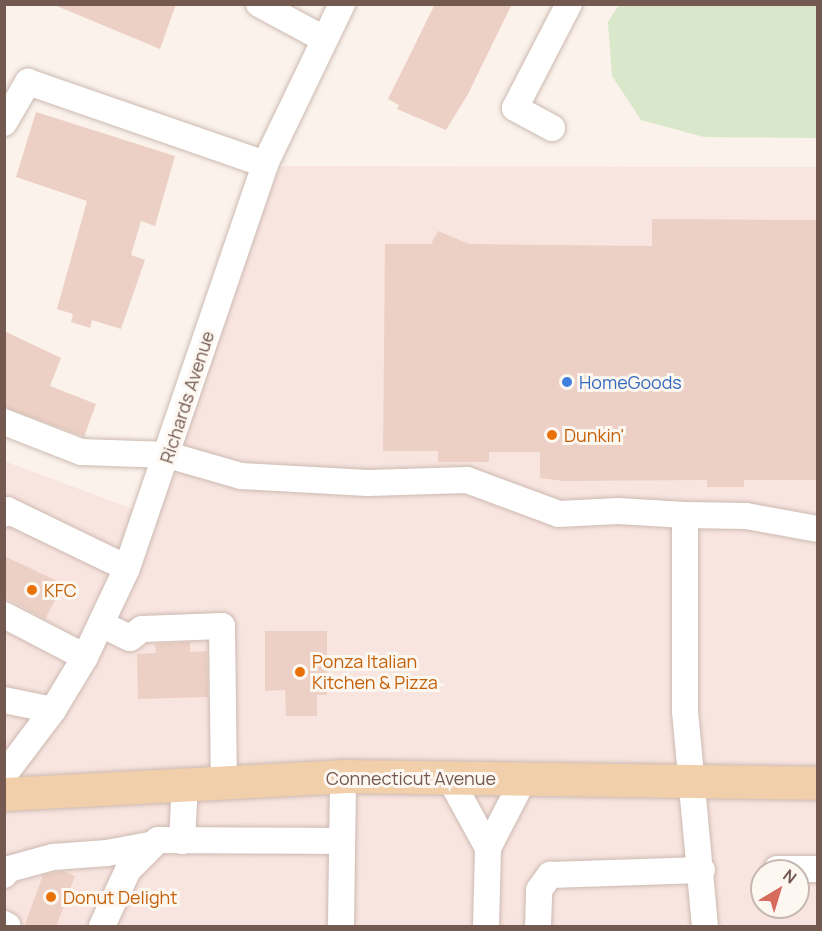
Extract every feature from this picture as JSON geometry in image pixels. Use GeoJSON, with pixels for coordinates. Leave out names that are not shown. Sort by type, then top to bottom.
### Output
{"type":"FeatureCollection","features":[{"type":"Feature","properties":{"kind":"main road","name":"Connecticut Avenue"},"geometry":{"type":"LineString","coordinates":[[4,794],[185,782],[343,776],[818,783]]}},
{"type":"Feature","properties":{"kind":"street"},"geometry":{"type":"LineString","coordinates":[[260,4],[324,39]]}},
{"type":"Feature","properties":{"kind":"street","name":"Richards Avenue"},"geometry":{"type":"LineString","coordinates":[[4,775],[53,710],[85,657],[127,568],[168,455],[265,165],[342,4]]}},
{"type":"Feature","properties":{"kind":"street"},"geometry":{"type":"LineString","coordinates":[[552,128],[515,108],[569,4]]}},
{"type":"Feature","properties":{"kind":"street"},"geometry":{"type":"LineString","coordinates":[[4,123],[28,82],[265,165]]}},
{"type":"Feature","properties":{"kind":"street"},"geometry":{"type":"LineString","coordinates":[[4,422],[81,452],[168,455],[242,476],[294,481],[466,480],[559,513],[618,511],[746,516],[818,530]]}},
{"type":"Feature","properties":{"kind":"street"},"geometry":{"type":"LineString","coordinates":[[4,514],[7,510],[127,568]]}},
{"type":"Feature","properties":{"kind":"street"},"geometry":{"type":"LineString","coordinates":[[684,515],[685,711],[702,870],[705,927]]}},
{"type":"Feature","properties":{"kind":"street"},"geometry":{"type":"LineString","coordinates":[[4,615],[85,657]]}},
{"type":"Feature","properties":{"kind":"street"},"geometry":{"type":"LineString","coordinates":[[100,624],[130,638],[142,629],[222,626],[224,781]]}},
{"type":"Feature","properties":{"kind":"street"},"geometry":{"type":"LineString","coordinates":[[4,700],[53,710]]}},
{"type":"Feature","properties":{"kind":"street"},"geometry":{"type":"LineString","coordinates":[[340,927],[343,776]]}},
{"type":"Feature","properties":{"kind":"street"},"geometry":{"type":"LineString","coordinates":[[449,777],[488,848]]}},
{"type":"Feature","properties":{"kind":"street"},"geometry":{"type":"LineString","coordinates":[[486,927],[488,848],[524,778]]}},
{"type":"Feature","properties":{"kind":"street"},"geometry":{"type":"LineString","coordinates":[[182,841],[185,782]]}},
{"type":"Feature","properties":{"kind":"street"},"geometry":{"type":"LineString","coordinates":[[4,875],[9,869],[53,857],[107,854],[149,845],[158,840],[342,841]]}},
{"type":"Feature","properties":{"kind":"street"},"geometry":{"type":"LineString","coordinates":[[102,927],[128,870],[149,845]]}},
{"type":"Feature","properties":{"kind":"street"},"geometry":{"type":"LineString","coordinates":[[538,927],[539,891],[550,875],[702,870]]}},
{"type":"Feature","properties":{"kind":"shaded area"},"geometry":{"type":"Polygon","coordinates":[[[281,166],[817,167],[817,926],[5,926],[4,461],[141,512],[281,166]]]}},
{"type":"Feature","properties":{"kind":"green space"},"geometry":{"type":"Polygon","coordinates":[[[619,5],[817,5],[817,138],[704,137],[641,120],[612,76],[608,22],[619,5]]]}},
{"type":"Feature","properties":{"kind":"building"},"geometry":{"type":"Polygon","coordinates":[[[52,4],[176,4],[160,49],[52,4]]]}},
{"type":"Feature","properties":{"kind":"building"},"geometry":{"type":"Polygon","coordinates":[[[435,4],[512,4],[468,94],[446,130],[397,109],[399,105],[388,99],[435,4]]]}},
{"type":"Feature","properties":{"kind":"building"},"geometry":{"type":"Polygon","coordinates":[[[36,112],[175,156],[155,226],[141,221],[131,255],[145,260],[121,329],[92,320],[90,328],[71,322],[73,314],[57,309],[87,201],[16,177],[36,112]]]}},
{"type":"Feature","properties":{"kind":"building"},"geometry":{"type":"Polygon","coordinates":[[[652,219],[818,220],[818,480],[744,480],[744,487],[707,487],[707,480],[564,481],[540,478],[540,452],[489,452],[489,462],[438,462],[438,451],[383,451],[385,244],[431,244],[438,231],[469,244],[652,246],[652,219]]]}},
{"type":"Feature","properties":{"kind":"building"},"geometry":{"type":"Polygon","coordinates":[[[4,331],[61,358],[50,386],[96,404],[84,437],[4,407],[4,331]]]}},
{"type":"Feature","properties":{"kind":"building","name":"KFC"},"geometry":{"type":"Polygon","coordinates":[[[4,556],[64,584],[45,619],[4,597],[4,556]]]}},
{"type":"Feature","properties":{"kind":"building","name":"Ponza Italian Kitchen & Pizza"},"geometry":{"type":"Polygon","coordinates":[[[265,631],[327,631],[327,695],[317,695],[317,716],[286,716],[285,690],[265,691],[265,631]]]}},
{"type":"Feature","properties":{"kind":"building"},"geometry":{"type":"Polygon","coordinates":[[[190,642],[190,652],[207,651],[208,697],[138,699],[137,654],[156,653],[155,644],[190,642]]]}},
{"type":"Feature","properties":{"kind":"building","name":"Donut Delight"},"geometry":{"type":"Polygon","coordinates":[[[63,871],[75,876],[56,927],[24,927],[43,875],[63,871]]]}},
{"type":"Feature","properties":{"kind":"place","name":"HomeGoods"},"geometry":{"type":"Point","coordinates":[567,382]}},
{"type":"Feature","properties":{"kind":"place","name":"Dunkin'"},"geometry":{"type":"Point","coordinates":[552,435]}},
{"type":"Feature","properties":{"kind":"place","name":"KFC"},"geometry":{"type":"Point","coordinates":[32,590]}},
{"type":"Feature","properties":{"kind":"place","name":"Ponza Italian Kitchen & Pizza"},"geometry":{"type":"Point","coordinates":[300,672]}},
{"type":"Feature","properties":{"kind":"place","name":"Donut Delight"},"geometry":{"type":"Point","coordinates":[51,897]}}]}
